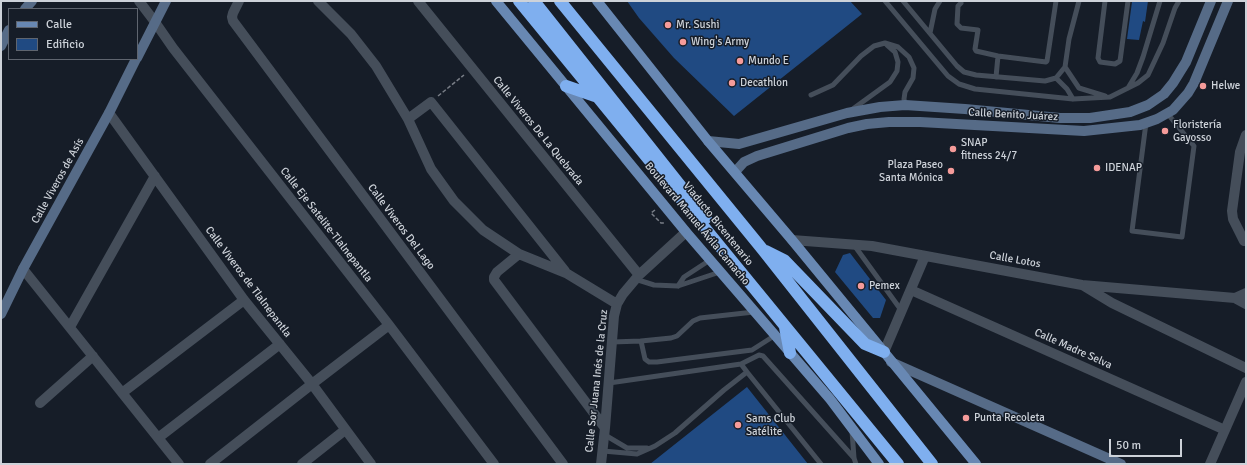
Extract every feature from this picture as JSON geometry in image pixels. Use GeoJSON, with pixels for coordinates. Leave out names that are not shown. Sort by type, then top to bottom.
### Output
{"type":"FeatureCollection","features":[{"type":"Feature","properties":{"kind":"highway","name":"Viaducto Bicentenario"},"geometry":{"type":"LineString","coordinates":[[519,1],[550,41],[898,464]]}},
{"type":"Feature","properties":{"kind":"highway","name":"Boulevard Manuel Ávila Camacho"},"geometry":{"type":"LineString","coordinates":[[534,1],[783,314],[906,464]]}},
{"type":"Feature","properties":{"kind":"highway"},"geometry":{"type":"LineString","coordinates":[[560,1],[763,250],[932,464]]}},
{"type":"Feature","properties":{"kind":"highway"},"geometry":{"type":"LineString","coordinates":[[566,86],[615,103]]}},
{"type":"Feature","properties":{"kind":"highway"},"geometry":{"type":"LineString","coordinates":[[763,250],[784,260],[866,344],[888,357]]}},
{"type":"Feature","properties":{"kind":"highway"},"geometry":{"type":"LineString","coordinates":[[783,314],[790,353]]}},
{"type":"Feature","properties":{"kind":"highway"},"geometry":{"type":"LineString","coordinates":[[872,432],[891,464]]}},
{"type":"Feature","properties":{"kind":"main road","name":"Calle Viveros de Asís"},"geometry":{"type":"LineString","coordinates":[[138,56],[166,1]]}},
{"type":"Feature","properties":{"kind":"main road","name":"Boulevard Manuel Ávila Camacho"},"geometry":{"type":"LineString","coordinates":[[496,1],[686,232],[774,336],[830,399],[879,464]]}},
{"type":"Feature","properties":{"kind":"main road"},"geometry":{"type":"LineString","coordinates":[[597,1],[708,141],[792,240],[976,464]]}},
{"type":"Feature","properties":{"kind":"main road","name":"Calle Benito Juárez"},"geometry":{"type":"LineString","coordinates":[[708,141],[739,144],[847,113],[880,107],[905,105],[1060,118],[1090,118],[1130,112],[1148,105],[1164,94],[1173,83],[1186,62],[1211,1]]}},
{"type":"Feature","properties":{"kind":"main road","name":"Calle Benito Juárez"},"geometry":{"type":"LineString","coordinates":[[735,172],[744,162],[757,156],[848,128],[889,122],[920,122],[1084,131],[1140,125],[1156,119],[1172,110],[1194,83],[1228,1]]}},
{"type":"Feature","properties":{"kind":"main road","name":"Calle Viveros de Asís"},"geometry":{"type":"LineString","coordinates":[[1,314],[23,269],[109,113],[136,60]]}},
{"type":"Feature","properties":{"kind":"main road"},"geometry":{"type":"LineString","coordinates":[[847,113],[848,128]]}},
{"type":"Feature","properties":{"kind":"main road"},"geometry":{"type":"LineString","coordinates":[[888,357],[1121,464]]}},
{"type":"Feature","properties":{"kind":"street","name":"Calle Eje Satelite-Tlalnepantla"},"geometry":{"type":"LineString","coordinates":[[140,1],[172,48],[389,325],[494,464]]}},
{"type":"Feature","properties":{"kind":"street","name":"Calle Viveros Del Lago"},"geometry":{"type":"LineString","coordinates":[[239,1],[233,13],[233,21],[563,464]]}},
{"type":"Feature","properties":{"kind":"street"},"geometry":{"type":"LineString","coordinates":[[318,1],[351,34],[376,66],[408,119],[431,169],[454,201],[483,230],[519,254],[566,273],[617,304]]}},
{"type":"Feature","properties":{"kind":"street","name":"Calle Viveros De La Quebrada"},"geometry":{"type":"LineString","coordinates":[[418,1],[637,277]]}},
{"type":"Feature","properties":{"kind":"street"},"geometry":{"type":"LineString","coordinates":[[408,119],[432,102],[566,273]]}},
{"type":"Feature","properties":{"kind":"street","name":"Calle Viveros de Tlalnepantla"},"geometry":{"type":"LineString","coordinates":[[109,113],[244,300],[312,384],[371,464]]}},
{"type":"Feature","properties":{"kind":"street"},"geometry":{"type":"LineString","coordinates":[[1244,241],[1232,215],[1242,174],[1240,152],[1246,135]]}},
{"type":"Feature","properties":{"kind":"street"},"geometry":{"type":"LineString","coordinates":[[70,327],[155,176]]}},
{"type":"Feature","properties":{"kind":"street","name":"Calle Sor Juana Inés de la Cruz"},"geometry":{"type":"LineString","coordinates":[[601,464],[614,316],[617,304],[637,277],[686,232]]}},
{"type":"Feature","properties":{"kind":"street","name":"Calle Lotos"},"geometry":{"type":"LineString","coordinates":[[792,240],[872,246],[1082,285],[1235,298],[1246,304]]}},
{"type":"Feature","properties":{"kind":"street"},"geometry":{"type":"LineString","coordinates":[[519,254],[497,272],[494,280],[605,431]]}},
{"type":"Feature","properties":{"kind":"street"},"geometry":{"type":"LineString","coordinates":[[888,357],[902,310],[925,256]]}},
{"type":"Feature","properties":{"kind":"street"},"geometry":{"type":"LineString","coordinates":[[23,269],[178,464]]}},
{"type":"Feature","properties":{"kind":"street"},"geometry":{"type":"LineString","coordinates":[[1082,285],[1112,303],[1246,368]]}},
{"type":"Feature","properties":{"kind":"street","name":"Calle Madre Selva"},"geometry":{"type":"LineString","coordinates":[[911,290],[1225,430]]}},
{"type":"Feature","properties":{"kind":"street","name":"Calle Lotos"},"geometry":{"type":"LineString","coordinates":[[1235,298],[1246,293]]}},
{"type":"Feature","properties":{"kind":"street"},"geometry":{"type":"LineString","coordinates":[[122,393],[244,300]]}},
{"type":"Feature","properties":{"kind":"street"},"geometry":{"type":"LineString","coordinates":[[210,464],[389,325]]}},
{"type":"Feature","properties":{"kind":"street"},"geometry":{"type":"LineString","coordinates":[[158,438],[280,344]]}},
{"type":"Feature","properties":{"kind":"street"},"geometry":{"type":"LineString","coordinates":[[40,404],[93,356]]}},
{"type":"Feature","properties":{"kind":"street"},"geometry":{"type":"LineString","coordinates":[[1210,464],[1246,382]]}},
{"type":"Feature","properties":{"kind":"street"},"geometry":{"type":"LineString","coordinates":[[302,464],[345,430]]}},
{"type":"Feature","properties":{"kind":"lane"},"geometry":{"type":"LineString","coordinates":[[885,1],[948,76],[959,84],[975,89],[1073,99],[1110,97],[1138,83],[1148,75],[1153,68],[1179,1]]}},
{"type":"Feature","properties":{"kind":"lane"},"geometry":{"type":"LineString","coordinates":[[903,1],[957,66],[964,72],[976,75],[1045,81],[1056,78],[1064,67],[1079,1]]}},
{"type":"Feature","properties":{"kind":"lane"},"geometry":{"type":"LineString","coordinates":[[930,32],[935,9],[940,1]]}},
{"type":"Feature","properties":{"kind":"lane"},"geometry":{"type":"LineString","coordinates":[[961,3],[958,6],[956,22],[961,28],[978,30],[975,50],[998,56],[1047,62],[1056,1]]}},
{"type":"Feature","properties":{"kind":"lane"},"geometry":{"type":"LineString","coordinates":[[1105,1],[1098,58],[1100,62],[1115,64],[1120,60],[1128,1]]}},
{"type":"Feature","properties":{"kind":"lane"},"geometry":{"type":"LineString","coordinates":[[1127,89],[1137,73],[1160,1]]}},
{"type":"Feature","properties":{"kind":"lane"},"geometry":{"type":"LineString","coordinates":[[811,95],[833,85],[861,56],[874,46],[885,43],[898,48],[909,57],[914,68],[913,78],[905,92],[905,105]]}},
{"type":"Feature","properties":{"kind":"lane"},"geometry":{"type":"LineString","coordinates":[[847,113],[890,82],[897,71],[898,62],[895,52],[885,43]]}},
{"type":"Feature","properties":{"kind":"lane"},"geometry":{"type":"LineString","coordinates":[[996,77],[998,56]]}},
{"type":"Feature","properties":{"kind":"lane"},"geometry":{"type":"LineString","coordinates":[[1064,67],[1078,88],[1110,97]]}},
{"type":"Feature","properties":{"kind":"lane"},"geometry":{"type":"LineString","coordinates":[[1056,78],[1067,89],[1073,99]]}},
{"type":"Feature","properties":{"kind":"lane"},"geometry":{"type":"LineString","coordinates":[[1146,122],[1132,231],[1182,237],[1194,146],[1167,113]]}},
{"type":"Feature","properties":{"kind":"lane"},"geometry":{"type":"LineString","coordinates":[[854,244],[902,310]]}},
{"type":"Feature","properties":{"kind":"lane"},"geometry":{"type":"LineString","coordinates":[[678,286],[684,276],[710,260]]}},
{"type":"Feature","properties":{"kind":"lane"},"geometry":{"type":"LineString","coordinates":[[637,277],[654,285],[678,286],[720,272]]}},
{"type":"Feature","properties":{"kind":"lane"},"geometry":{"type":"LineString","coordinates":[[612,342],[671,338],[677,336],[693,321],[700,318],[754,312]]}},
{"type":"Feature","properties":{"kind":"lane"},"geometry":{"type":"LineString","coordinates":[[641,341],[645,359],[649,362],[658,362],[752,350],[774,336]]}},
{"type":"Feature","properties":{"kind":"lane"},"geometry":{"type":"LineString","coordinates":[[609,383],[741,364],[759,355],[763,356],[854,458]]}},
{"type":"Feature","properties":{"kind":"lane"},"geometry":{"type":"LineString","coordinates":[[741,364],[821,464]]}},
{"type":"Feature","properties":{"kind":"lane"},"geometry":{"type":"LineString","coordinates":[[603,451],[637,454],[650,448],[675,433],[746,372]]}},
{"type":"Feature","properties":{"kind":"lane"},"geometry":{"type":"LineString","coordinates":[[852,428],[854,458],[856,464]]}},
{"type":"Feature","properties":{"kind":"lane"},"geometry":{"type":"LineString","coordinates":[[605,431],[627,448],[650,448]]}},
{"type":"Feature","properties":{"kind":"path"},"geometry":{"type":"LineString","coordinates":[[432,102],[472,69]]}},
{"type":"Feature","properties":{"kind":"path"},"geometry":{"type":"LineString","coordinates":[[650,213],[661,223]]}},
{"type":"Feature","properties":{"kind":"building","name":"Mundo E"},"geometry":{"type":"Polygon","coordinates":[[[627,1],[850,1],[862,14],[734,116],[674,58],[639,18],[627,1]]]}},
{"type":"Feature","properties":{"kind":"building"},"geometry":{"type":"Polygon","coordinates":[[[1148,1],[1145,22],[1143,21],[1139,40],[1127,39],[1132,2],[1148,1]]]}},
{"type":"Feature","properties":{"kind":"building","name":"Pemex"},"geometry":{"type":"Polygon","coordinates":[[[850,253],[886,300],[880,318],[873,318],[835,272],[843,255],[850,253]]]}},
{"type":"Feature","properties":{"kind":"building","name":"Sams Club Satélite"},"geometry":{"type":"Polygon","coordinates":[[[747,387],[808,464],[650,464],[747,387]]]}},
{"type":"Feature","properties":{"kind":"place","name":"Mr. Sushi"},"geometry":{"type":"Point","coordinates":[668,25]}},
{"type":"Feature","properties":{"kind":"place","name":"Wing's Army"},"geometry":{"type":"Point","coordinates":[683,42]}},
{"type":"Feature","properties":{"kind":"place","name":"Mundo E"},"geometry":{"type":"Point","coordinates":[740,61]}},
{"type":"Feature","properties":{"kind":"place","name":"Decathlon"},"geometry":{"type":"Point","coordinates":[732,83]}},
{"type":"Feature","properties":{"kind":"place","name":"Helwe"},"geometry":{"type":"Point","coordinates":[1203,86]}},
{"type":"Feature","properties":{"kind":"place","name":"Floristería Gayosso"},"geometry":{"type":"Point","coordinates":[1165,131]}},
{"type":"Feature","properties":{"kind":"place","name":"SNAP fitness 24/7"},"geometry":{"type":"Point","coordinates":[953,149]}},
{"type":"Feature","properties":{"kind":"place","name":"IDENAP"},"geometry":{"type":"Point","coordinates":[1097,168]}},
{"type":"Feature","properties":{"kind":"place","name":"Plaza Paseo Santa Mónica"},"geometry":{"type":"Point","coordinates":[951,171]}},
{"type":"Feature","properties":{"kind":"place","name":"Pemex"},"geometry":{"type":"Point","coordinates":[861,286]}},
{"type":"Feature","properties":{"kind":"place","name":"Punta Recoleta"},"geometry":{"type":"Point","coordinates":[966,418]}},
{"type":"Feature","properties":{"kind":"place","name":"Sams Club Satélite"},"geometry":{"type":"Point","coordinates":[738,425]}}]}
